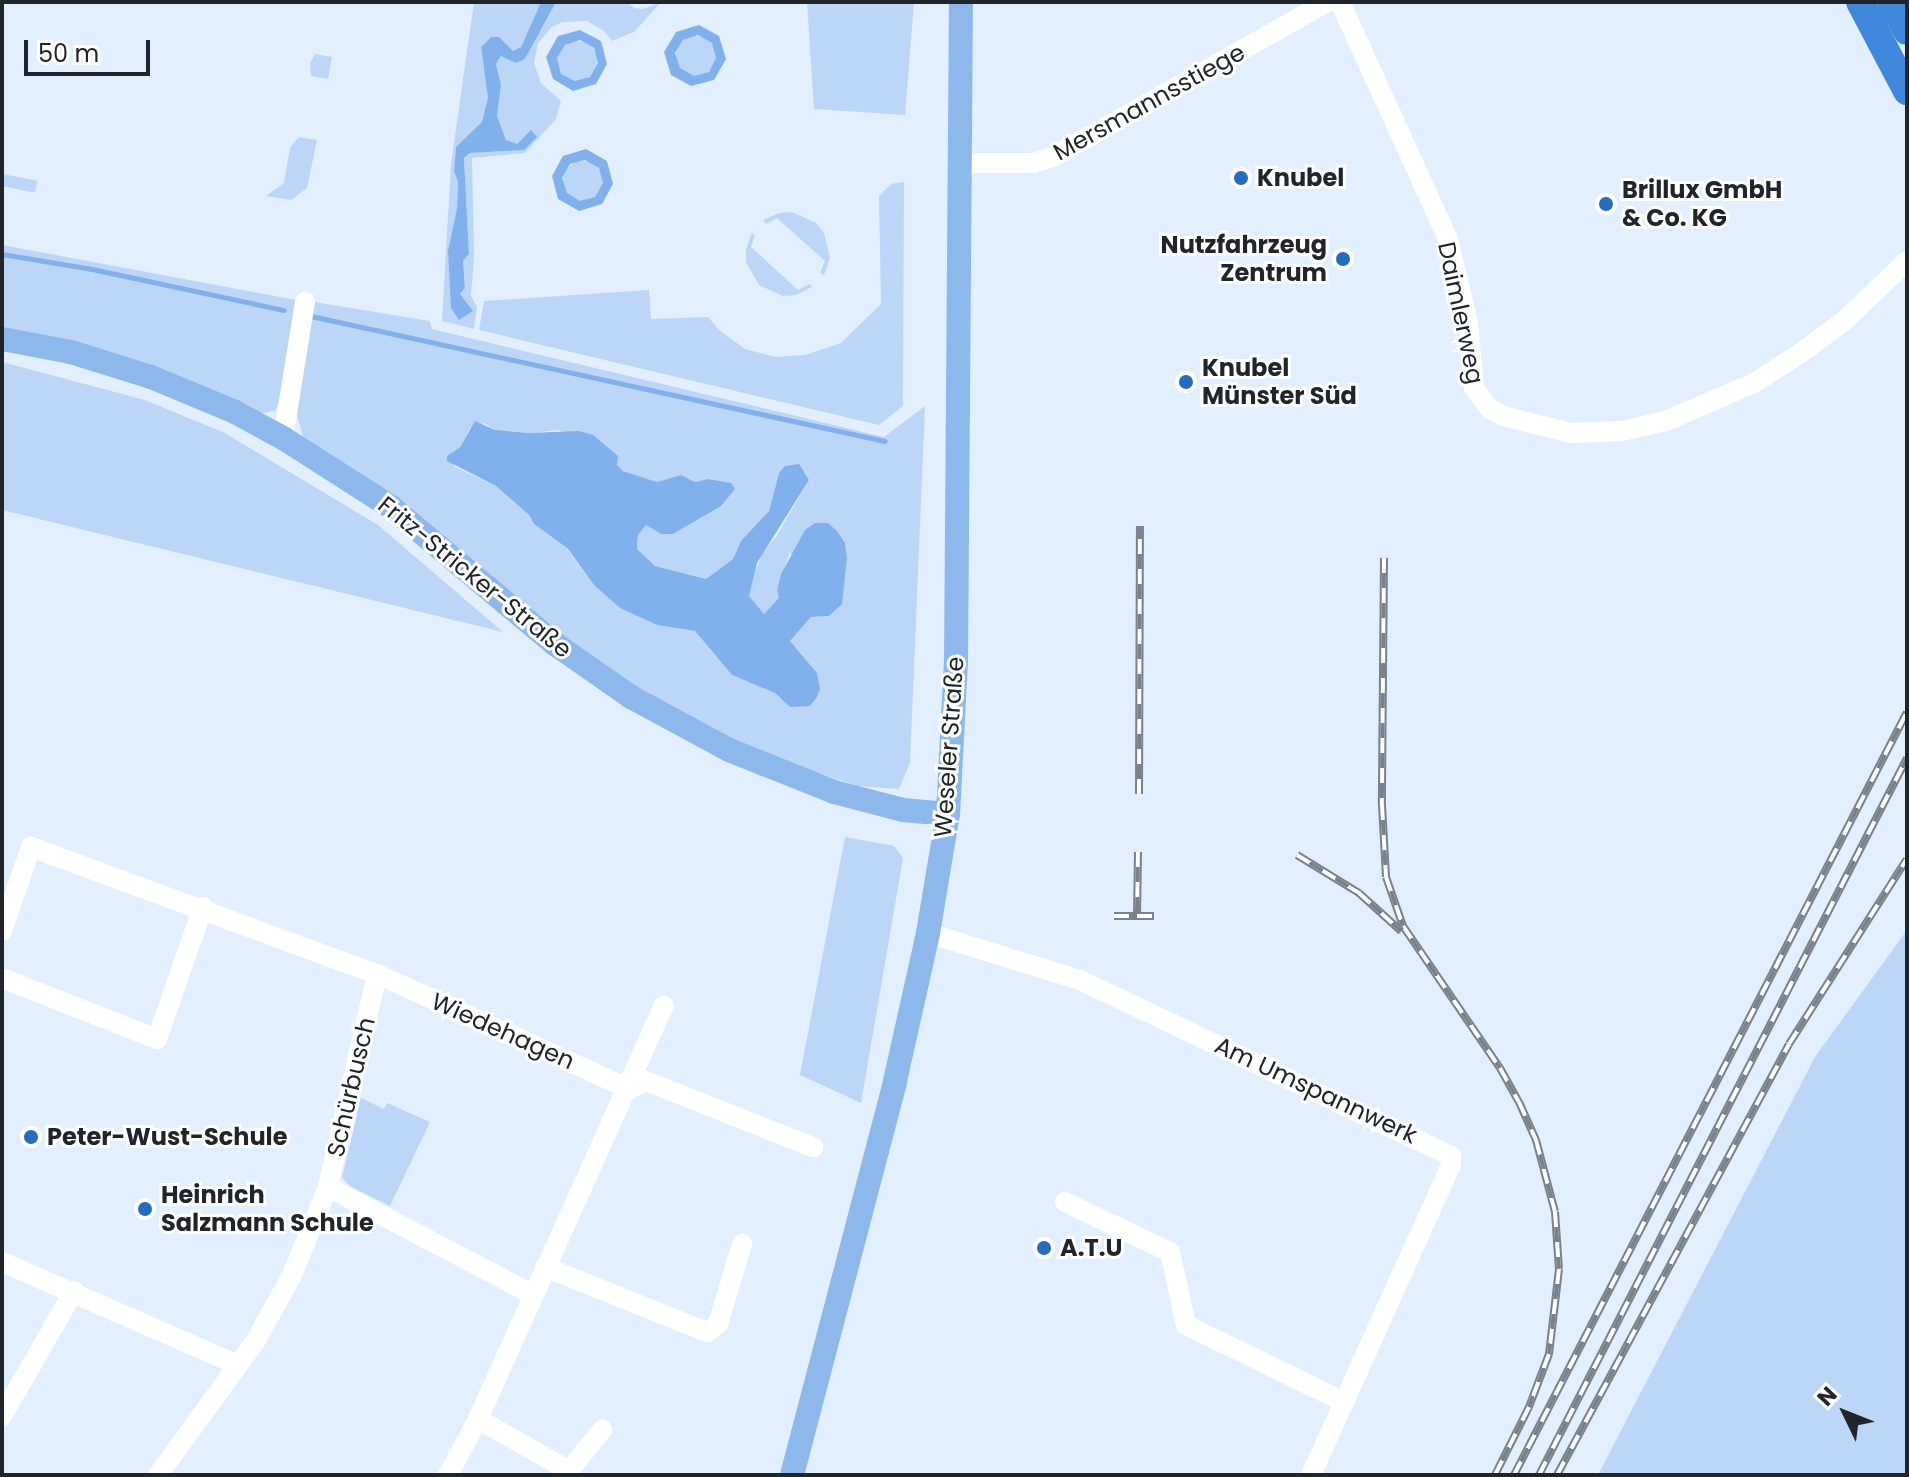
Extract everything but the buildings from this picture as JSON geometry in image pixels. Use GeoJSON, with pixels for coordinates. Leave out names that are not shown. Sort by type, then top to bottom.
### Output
{"type":"FeatureCollection","features":[{"type":"Feature","properties":{"kind":"highway"},"geometry":{"type":"LineString","coordinates":[[1860,2],[1907,91]]}},
{"type":"Feature","properties":{"kind":"highway"},"geometry":{"type":"LineString","coordinates":[[1891,2],[1907,31]]}},
{"type":"Feature","properties":{"kind":"main road","name":"Weseler Straße"},"geometry":{"type":"LineString","coordinates":[[792,1475],[895,1081],[928,933],[948,814],[955,716],[961,2]]}},
{"type":"Feature","properties":{"kind":"main road","name":"Fritz-Stricker-Straße"},"geometry":{"type":"LineString","coordinates":[[2,339],[71,352],[151,377],[233,411],[283,438],[391,507],[555,644],[672,721],[764,766],[834,792],[903,810],[948,814]]}},
{"type":"Feature","properties":{"kind":"street","name":"Mersmannsstiege"},"geometry":{"type":"LineString","coordinates":[[961,163],[1033,163],[1053,157],[1327,2]]}},
{"type":"Feature","properties":{"kind":"street","name":"Daimlerweg"},"geometry":{"type":"LineString","coordinates":[[1340,2],[1448,239],[1468,322],[1474,388],[1490,409],[1503,416],[1571,433],[1622,431],[1666,421],[1754,383],[1798,355],[1844,321],[1907,261]]}},
{"type":"Feature","properties":{"kind":"street"},"geometry":{"type":"LineString","coordinates":[[283,438],[305,302]]}},
{"type":"Feature","properties":{"kind":"street"},"geometry":{"type":"LineString","coordinates":[[2,931],[31,847],[203,907],[377,974]]}},
{"type":"Feature","properties":{"kind":"street"},"geometry":{"type":"LineString","coordinates":[[2,978],[157,1039],[203,907]]}},
{"type":"Feature","properties":{"kind":"street","name":"Am Umspannwerk"},"geometry":{"type":"LineString","coordinates":[[928,933],[1008,955],[1091,985],[1451,1156],[1451,1165],[1311,1475]]}},
{"type":"Feature","properties":{"kind":"street","name":"Wiedehagen"},"geometry":{"type":"LineString","coordinates":[[377,974],[629,1089],[646,1081],[813,1147]]}},
{"type":"Feature","properties":{"kind":"street","name":"Schürbusch"},"geometry":{"type":"LineString","coordinates":[[158,1475],[238,1365],[291,1277],[328,1187],[377,974]]}},
{"type":"Feature","properties":{"kind":"street"},"geometry":{"type":"LineString","coordinates":[[448,1475],[478,1419],[664,1006]]}},
{"type":"Feature","properties":{"kind":"street"},"geometry":{"type":"LineString","coordinates":[[328,1187],[532,1294]]}},
{"type":"Feature","properties":{"kind":"street"},"geometry":{"type":"LineString","coordinates":[[1065,1202],[1170,1252],[1186,1325],[1342,1401]]}},
{"type":"Feature","properties":{"kind":"street"},"geometry":{"type":"LineString","coordinates":[[545,1267],[707,1332],[718,1324],[742,1244]]}},
{"type":"Feature","properties":{"kind":"street"},"geometry":{"type":"LineString","coordinates":[[2,1262],[238,1365]]}},
{"type":"Feature","properties":{"kind":"street"},"geometry":{"type":"LineString","coordinates":[[2,1416],[74,1291]]}},
{"type":"Feature","properties":{"kind":"street"},"geometry":{"type":"LineString","coordinates":[[478,1419],[569,1471],[602,1430]]}},
{"type":"Feature","properties":{"kind":"shaded area"},"geometry":{"type":"Polygon","coordinates":[[[474,2],[541,2],[521,47],[513,51],[498,37],[491,37],[481,47],[488,98],[483,122],[456,147],[457,208],[448,251],[460,294],[465,287],[463,261],[469,254],[464,158],[470,153],[524,150],[506,140],[497,116],[501,85],[496,64],[501,56],[525,59],[556,2],[627,2],[634,8],[643,9],[661,2],[634,32],[612,41],[604,31],[587,21],[562,22],[552,27],[538,43],[534,63],[541,83],[561,101],[556,119],[525,153],[472,158],[474,256],[471,296],[477,307],[474,329],[442,321],[451,164],[474,2]]]}},
{"type":"Feature","properties":{"kind":"shaded area"},"geometry":{"type":"Polygon","coordinates":[[[807,2],[914,2],[905,115],[814,109],[807,2]]]}},
{"type":"Feature","properties":{"kind":"shaded area"},"geometry":{"type":"Polygon","coordinates":[[[696,36],[710,42],[716,56],[710,70],[696,76],[682,70],[676,56],[682,42],[696,36]]]}},
{"type":"Feature","properties":{"kind":"shaded area"},"geometry":{"type":"Polygon","coordinates":[[[577,41],[591,47],[597,61],[591,75],[577,81],[563,75],[557,61],[563,47],[577,41]]]}},
{"type":"Feature","properties":{"kind":"shaded area"},"geometry":{"type":"Polygon","coordinates":[[[315,54],[332,57],[328,79],[311,76],[310,63],[315,54]]]}},
{"type":"Feature","properties":{"kind":"shaded area"},"geometry":{"type":"Polygon","coordinates":[[[299,137],[317,140],[307,188],[291,200],[266,196],[284,183],[290,148],[299,137]]]}},
{"type":"Feature","properties":{"kind":"shaded area"},"geometry":{"type":"Polygon","coordinates":[[[583,161],[597,167],[603,181],[597,195],[583,201],[569,195],[563,181],[569,167],[583,161]]]}},
{"type":"Feature","properties":{"kind":"shaded area"},"geometry":{"type":"Polygon","coordinates":[[[2,174],[37,181],[35,193],[2,186],[2,174]]]}},
{"type":"Feature","properties":{"kind":"shaded area"},"geometry":{"type":"Polygon","coordinates":[[[904,182],[903,406],[879,425],[479,330],[484,301],[649,290],[651,319],[708,317],[719,330],[745,349],[775,357],[805,355],[841,343],[881,304],[879,196],[891,184],[904,182]]]}},
{"type":"Feature","properties":{"kind":"shaded area"},"geometry":{"type":"Polygon","coordinates":[[[792,212],[816,223],[824,233],[830,258],[824,275],[820,273],[825,261],[777,218],[766,224],[763,220],[779,213],[792,212]]]}},
{"type":"Feature","properties":{"kind":"shaded area"},"geometry":{"type":"Polygon","coordinates":[[[752,233],[755,235],[751,247],[798,290],[810,284],[812,287],[796,295],[783,296],[759,285],[746,262],[746,250],[752,233]]]}},
{"type":"Feature","properties":{"kind":"shaded area"},"geometry":{"type":"Polygon","coordinates":[[[2,245],[296,300],[281,399],[275,411],[254,414],[2,332],[2,245]]]}},
{"type":"Feature","properties":{"kind":"shaded area"},"geometry":{"type":"Polygon","coordinates":[[[314,302],[430,321],[432,329],[884,437],[925,406],[910,763],[899,789],[858,786],[790,764],[720,735],[621,680],[303,437],[296,411],[314,302]],[[484,423],[470,428],[460,447],[452,452],[455,467],[496,486],[529,515],[534,524],[567,549],[594,585],[657,625],[695,631],[732,675],[775,693],[790,707],[817,673],[790,641],[811,617],[829,616],[790,552],[777,590],[780,598],[764,614],[749,597],[749,587],[762,554],[776,537],[809,480],[779,473],[769,511],[741,541],[733,559],[706,579],[655,566],[637,549],[638,535],[646,525],[661,534],[673,534],[703,516],[708,479],[695,482],[681,475],[657,482],[623,471],[559,430],[529,433],[495,430],[484,423]]]}},
{"type":"Feature","properties":{"kind":"shaded area"},"geometry":{"type":"Polygon","coordinates":[[[2,362],[145,400],[225,433],[378,525],[503,632],[2,510],[2,362]]]}},
{"type":"Feature","properties":{"kind":"shaded area"},"geometry":{"type":"Polygon","coordinates":[[[845,837],[894,846],[903,858],[861,1103],[800,1075],[845,837]]]}},
{"type":"Feature","properties":{"kind":"shaded area"},"geometry":{"type":"Polygon","coordinates":[[[1907,930],[1907,1475],[1598,1475],[1815,1057],[1907,930]]]}},
{"type":"Feature","properties":{"kind":"shaded area"},"geometry":{"type":"Polygon","coordinates":[[[361,1098],[384,1109],[387,1103],[430,1122],[390,1206],[350,1186],[342,1178],[361,1098]]]}},
{"type":"Feature","properties":{"kind":"water"},"geometry":{"type":"Polygon","coordinates":[[[541,2],[556,2],[525,59],[516,63],[501,56],[496,64],[501,85],[497,116],[506,140],[517,144],[531,130],[537,137],[524,150],[470,153],[464,158],[469,254],[463,261],[465,288],[460,294],[473,311],[459,320],[451,308],[448,251],[457,208],[458,182],[454,171],[456,147],[482,122],[488,98],[481,47],[491,37],[499,37],[513,51],[521,47],[541,2]]]}},
{"type":"Feature","properties":{"kind":"water"},"geometry":{"type":"Polygon","coordinates":[[[699,25],[719,36],[726,59],[714,80],[691,86],[671,75],[664,52],[676,32],[699,25]],[[698,35],[683,40],[675,53],[680,68],[694,76],[709,72],[716,58],[712,43],[698,35]]]}},
{"type":"Feature","properties":{"kind":"water"},"geometry":{"type":"Polygon","coordinates":[[[580,30],[601,41],[607,64],[596,84],[573,91],[553,79],[546,57],[558,36],[580,30]],[[580,40],[565,45],[557,58],[561,74],[575,81],[590,77],[598,63],[594,48],[580,40]]]}},
{"type":"Feature","properties":{"kind":"water"},"geometry":{"type":"Polygon","coordinates":[[[586,149],[607,161],[613,184],[602,204],[579,211],[558,199],[552,176],[563,156],[586,149]],[[585,160],[570,164],[562,178],[567,193],[580,201],[595,197],[603,183],[599,168],[585,160]]]}},
{"type":"Feature","properties":{"kind":"water"},"geometry":{"type":"Polygon","coordinates":[[[475,421],[495,430],[529,433],[579,431],[593,435],[618,456],[617,465],[623,471],[657,482],[681,475],[695,482],[708,479],[731,483],[735,489],[721,506],[673,534],[661,534],[646,525],[638,535],[637,549],[655,566],[706,579],[733,559],[741,541],[769,511],[779,473],[785,466],[799,464],[809,480],[757,563],[749,596],[764,614],[779,598],[777,590],[781,574],[805,530],[815,523],[828,523],[845,543],[847,558],[842,604],[829,616],[811,617],[790,641],[817,673],[820,689],[810,706],[790,707],[775,693],[732,675],[695,631],[657,625],[620,608],[594,585],[568,549],[534,524],[529,515],[496,486],[447,461],[447,456],[460,447],[475,421]]]}},
{"type":"Feature","properties":{"kind":"waterway"},"geometry":{"type":"LineString","coordinates":[[2,254],[92,269],[284,310]]}},
{"type":"Feature","properties":{"kind":"waterway"},"geometry":{"type":"LineString","coordinates":[[311,316],[885,441]]}},
{"type":"Feature","properties":{"kind":"railway"},"geometry":{"type":"LineString","coordinates":[[1139,794],[1140,526]]}},
{"type":"Feature","properties":{"kind":"railway"},"geometry":{"type":"LineString","coordinates":[[1384,558],[1382,805],[1386,877],[1403,926],[1500,1068],[1519,1102],[1536,1140],[1555,1212],[1559,1269],[1549,1354],[1529,1407],[1495,1475]]}},
{"type":"Feature","properties":{"kind":"railway"},"geometry":{"type":"LineString","coordinates":[[1514,1475],[1907,712]]}},
{"type":"Feature","properties":{"kind":"railway"},"geometry":{"type":"LineString","coordinates":[[1539,1475],[1907,758]]}},
{"type":"Feature","properties":{"kind":"railway"},"geometry":{"type":"LineString","coordinates":[[1138,852],[1137,916],[1154,916]]}},
{"type":"Feature","properties":{"kind":"railway"},"geometry":{"type":"LineString","coordinates":[[1297,855],[1359,893],[1401,931]]}},
{"type":"Feature","properties":{"kind":"railway"},"geometry":{"type":"LineString","coordinates":[[1557,1475],[1789,1044],[1907,859]]}},
{"type":"Feature","properties":{"kind":"railway"},"geometry":{"type":"LineString","coordinates":[[1114,916],[1137,916]]}},
{"type":"Feature","properties":{"kind":"place","name":"Knubel"},"geometry":{"type":"Point","coordinates":[1241,178]}},
{"type":"Feature","properties":{"kind":"place","name":"Brillux GmbH & Co. KG"},"geometry":{"type":"Point","coordinates":[1606,204]}},
{"type":"Feature","properties":{"kind":"place","name":"Nutzfahrzeug Zentrum"},"geometry":{"type":"Point","coordinates":[1343,259]}},
{"type":"Feature","properties":{"kind":"place","name":"Knubel Münster Süd"},"geometry":{"type":"Point","coordinates":[1186,382]}},
{"type":"Feature","properties":{"kind":"place","name":"Peter-Wust-Schule"},"geometry":{"type":"Point","coordinates":[31,1137]}},
{"type":"Feature","properties":{"kind":"place","name":"Heinrich Salzmann Schule"},"geometry":{"type":"Point","coordinates":[145,1209]}},
{"type":"Feature","properties":{"kind":"place","name":"A.T.U"},"geometry":{"type":"Point","coordinates":[1044,1248]}}]}
